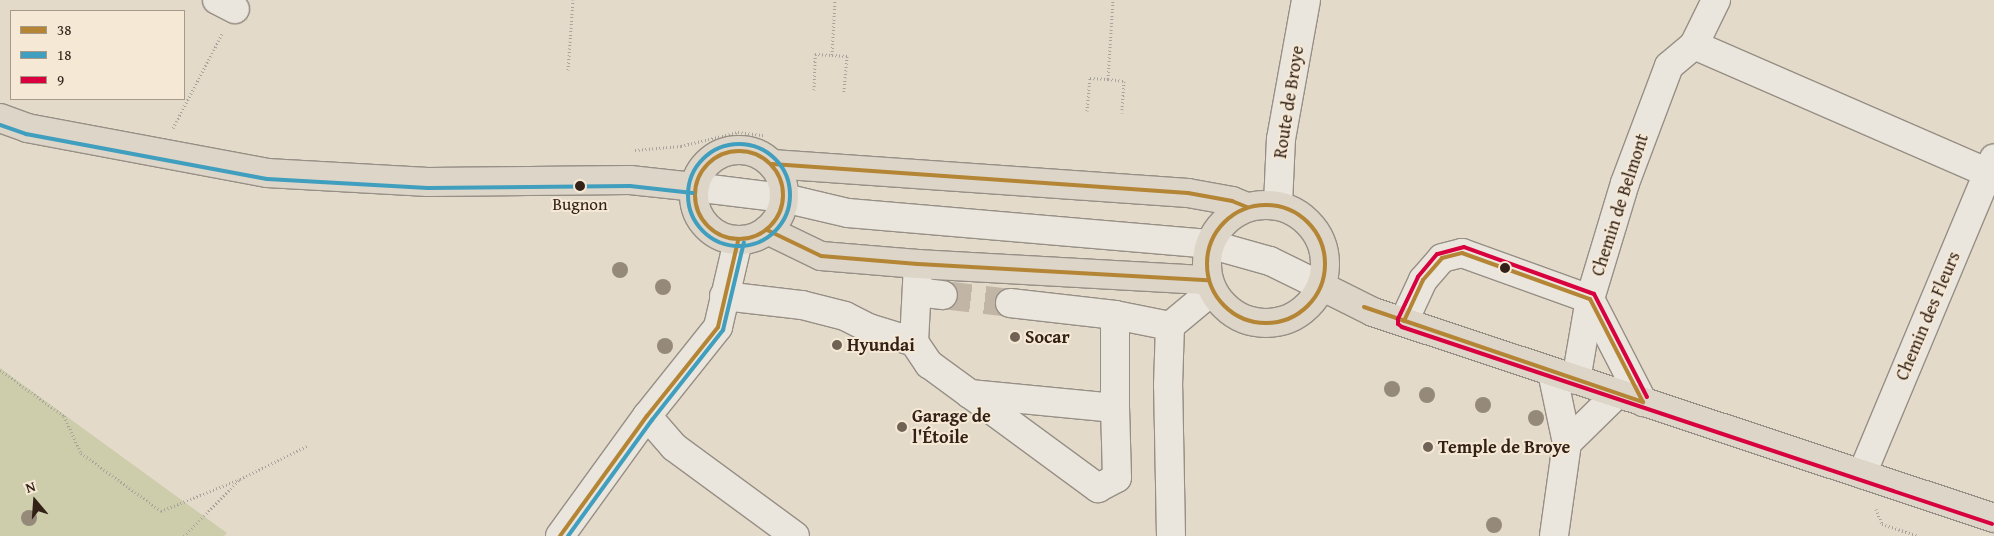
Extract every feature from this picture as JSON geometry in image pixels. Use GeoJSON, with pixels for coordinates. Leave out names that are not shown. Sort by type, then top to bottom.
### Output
{"type":"FeatureCollection","features":[{"type":"Feature","properties":{"kind":"main road"},"geometry":{"type":"LineString","coordinates":[[0,118],[27,128],[267,173],[428,182],[630,180],[694,187]]}},
{"type":"Feature","properties":{"kind":"main road"},"geometry":{"type":"LineString","coordinates":[[751,150],[772,164],[782,180],[784,198],[779,216],[767,230],[738,241],[713,233],[697,213],[694,187],[704,165],[725,151],[751,150]]}},
{"type":"Feature","properties":{"kind":"main road"},"geometry":{"type":"LineString","coordinates":[[772,164],[1188,193],[1232,201],[1246,206],[1278,204],[1311,222],[1326,253],[1323,287],[1301,314],[1269,325],[1235,316],[1210,286],[1209,244],[1223,221],[1246,206]]}},
{"type":"Feature","properties":{"kind":"main road"},"geometry":{"type":"LineString","coordinates":[[767,230],[821,256],[1210,286]]}},
{"type":"Feature","properties":{"kind":"main road"},"geometry":{"type":"LineString","coordinates":[[1323,287],[1373,312],[1994,518]]}},
{"type":"Feature","properties":{"kind":"street","name":"Route de Broye"},"geometry":{"type":"LineString","coordinates":[[1278,204],[1281,139],[1306,0]]}},
{"type":"Feature","properties":{"kind":"street","name":"Chemin de Belmont"},"geometry":{"type":"LineString","coordinates":[[1564,376],[1590,299],[1625,183],[1669,66],[1694,45],[1716,0]]}},
{"type":"Feature","properties":{"kind":"street"},"geometry":{"type":"LineString","coordinates":[[1694,45],[1991,166]]}},
{"type":"Feature","properties":{"kind":"street","name":"Chemin des Fleurs"},"geometry":{"type":"LineString","coordinates":[[1862,474],[1991,166]]}},
{"type":"Feature","properties":{"kind":"street"},"geometry":{"type":"LineString","coordinates":[[694,187],[784,198],[854,214],[1209,244],[1270,261],[1323,287]]}},
{"type":"Feature","properties":{"kind":"street"},"geometry":{"type":"LineString","coordinates":[[560,536],[647,416],[718,327],[738,241]]}},
{"type":"Feature","properties":{"kind":"street"},"geometry":{"type":"LineString","coordinates":[[1404,321],[1423,280],[1442,258],[1462,253],[1590,299],[1631,397],[1568,443]]}},
{"type":"Feature","properties":{"kind":"street"},"geometry":{"type":"LineString","coordinates":[[914,342],[930,294],[918,264]]}},
{"type":"Feature","properties":{"kind":"street"},"geometry":{"type":"LineString","coordinates":[[1171,536],[1168,386],[1170,326],[1210,286]]}},
{"type":"Feature","properties":{"kind":"street"},"geometry":{"type":"LineString","coordinates":[[724,296],[802,305],[845,316],[869,328],[914,342],[929,364],[1098,488],[1117,478],[1115,408],[1116,315]]}},
{"type":"Feature","properties":{"kind":"street"},"geometry":{"type":"LineString","coordinates":[[1010,303],[1116,315],[1170,326]]}},
{"type":"Feature","properties":{"kind":"street"},"geometry":{"type":"LineString","coordinates":[[1554,536],[1568,443],[1564,376]]}},
{"type":"Feature","properties":{"kind":"street"},"geometry":{"type":"LineString","coordinates":[[970,394],[1115,408]]}},
{"type":"Feature","properties":{"kind":"street"},"geometry":{"type":"LineString","coordinates":[[647,416],[674,446],[794,536]]}},
{"type":"Feature","properties":{"kind":"path"},"geometry":{"type":"LineString","coordinates":[[568,70],[573,0]]}},
{"type":"Feature","properties":{"kind":"path"},"geometry":{"type":"LineString","coordinates":[[832,55],[835,0]]}},
{"type":"Feature","properties":{"kind":"path"},"geometry":{"type":"LineString","coordinates":[[1108,79],[1113,0]]}},
{"type":"Feature","properties":{"kind":"path"},"geometry":{"type":"LineString","coordinates":[[185,98],[226,4]]}},
{"type":"Feature","properties":{"kind":"path"},"geometry":{"type":"LineString","coordinates":[[814,90],[814,54],[848,56],[844,92]]}},
{"type":"Feature","properties":{"kind":"path"},"geometry":{"type":"LineString","coordinates":[[1087,111],[1090,78],[1108,79],[1124,81],[1122,113]]}},
{"type":"Feature","properties":{"kind":"path"},"geometry":{"type":"LineString","coordinates":[[170,133],[184,100]]}},
{"type":"Feature","properties":{"kind":"path"},"geometry":{"type":"LineString","coordinates":[[628,150],[681,146],[738,132],[766,136]]}},
{"type":"Feature","properties":{"kind":"path"},"geometry":{"type":"LineString","coordinates":[[0,370],[64,416],[81,453],[161,511],[240,479],[308,446]]}},
{"type":"Feature","properties":{"kind":"path"},"geometry":{"type":"LineString","coordinates":[[184,536],[240,479]]}},
{"type":"Feature","properties":{"kind":"green space"},"geometry":{"type":"Polygon","coordinates":[[[0,368],[227,533],[224,536],[0,536],[0,368]]]}},
{"type":"Feature","properties":{"kind":"tunnel"},"geometry":{"type":"LineString","coordinates":[[943,295],[1010,303]]}},
{"type":"Feature","properties":{"kind":"transit line","name":"18"},"geometry":{"type":"LineString","coordinates":[[0,125],[26,134],[267,179],[428,188],[630,186],[693,193]]}},
{"type":"Feature","properties":{"kind":"transit line","name":"18"},"geometry":{"type":"LineString","coordinates":[[739,144],[758,148],[775,159],[786,176],[790,195],[786,214],[775,231],[758,242],[739,246],[720,242],[703,231],[692,214],[688,195],[692,176],[703,159],[720,148],[739,144]]}},
{"type":"Feature","properties":{"kind":"transit line","name":"38"},"geometry":{"type":"LineString","coordinates":[[730,151],[748,151],[764,158],[776,170],[783,186],[783,195],[783,204],[776,220],[764,232],[748,239],[730,239],[714,232],[702,220],[695,204],[695,186],[702,170],[714,158],[730,151]]}},
{"type":"Feature","properties":{"kind":"transit line","name":"38"},"geometry":{"type":"LineString","coordinates":[[772,164],[1188,193],[1232,201],[1247,207]]}},
{"type":"Feature","properties":{"kind":"transit line","name":"38"},"geometry":{"type":"LineString","coordinates":[[1266,205],[1289,209],[1308,222],[1321,241],[1325,264],[1321,287],[1308,306],[1289,319],[1266,323],[1243,319],[1224,306],[1211,287],[1207,264],[1211,241],[1224,222],[1243,209],[1266,205]]}},
{"type":"Feature","properties":{"kind":"transit line","name":"38"},"geometry":{"type":"LineString","coordinates":[[767,230],[821,256],[918,264],[1208,280]]}},
{"type":"Feature","properties":{"kind":"transit line","name":"38"},"geometry":{"type":"LineString","coordinates":[[560,536],[647,416],[718,327],[738,241]]}},
{"type":"Feature","properties":{"kind":"transit line","name":"18"},"geometry":{"type":"LineString","coordinates":[[568,536],[652,420],[723,330],[744,242]]}},
{"type":"Feature","properties":{"kind":"transit line","name":"9"},"geometry":{"type":"LineString","coordinates":[[1647,397],[1594,294],[1464,247],[1437,254],[1418,277],[1398,319],[1398,324],[1402,327],[1992,524]]}},
{"type":"Feature","properties":{"kind":"transit line","name":"38"},"geometry":{"type":"LineString","coordinates":[[1404,321],[1423,280],[1442,258],[1462,253],[1590,299],[1643,402]]}},
{"type":"Feature","properties":{"kind":"transit line","name":"38"},"geometry":{"type":"LineString","coordinates":[[1364,307],[1643,402]]}},
{"type":"Feature","properties":{"kind":"place","name":"Bugnon"},"geometry":{"type":"Point","coordinates":[580,186]}},
{"type":"Feature","properties":{"kind":"place","name":"Socar"},"geometry":{"type":"Point","coordinates":[1015,337]}},
{"type":"Feature","properties":{"kind":"place","name":"Hyundai"},"geometry":{"type":"Point","coordinates":[837,345]}},
{"type":"Feature","properties":{"kind":"place","name":"Garage de l'Étoile"},"geometry":{"type":"Point","coordinates":[902,427]}},
{"type":"Feature","properties":{"kind":"place","name":"Temple de Broye"},"geometry":{"type":"Point","coordinates":[1428,447]}}]}
